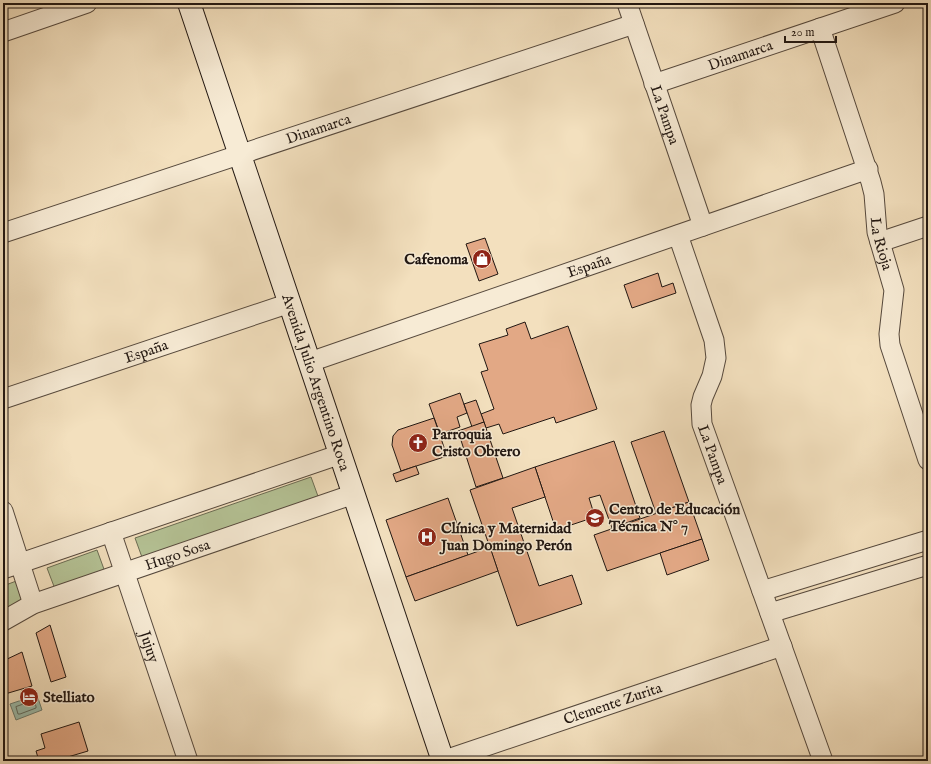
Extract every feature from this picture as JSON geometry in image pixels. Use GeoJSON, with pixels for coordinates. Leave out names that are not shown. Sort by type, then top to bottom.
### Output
{"type":"FeatureCollection","features":[{"type":"Feature","properties":{"kind":"street"},"geometry":{"type":"LineString","coordinates":[[3,32],[86,3]]}},
{"type":"Feature","properties":{"kind":"street","name":"Avenida Julio Argentino Roca"},"geometry":{"type":"LineString","coordinates":[[189,3],[443,761]]}},
{"type":"Feature","properties":{"kind":"street","name":"La Pampa"},"geometry":{"type":"LineString","coordinates":[[627,3],[702,226]]}},
{"type":"Feature","properties":{"kind":"street","name":"Dinamarca"},"geometry":{"type":"LineString","coordinates":[[654,84],[895,3]]}},
{"type":"Feature","properties":{"kind":"street","name":"Dinamarca"},"geometry":{"type":"LineString","coordinates":[[3,234],[634,24]]}},
{"type":"Feature","properties":{"kind":"street","name":"La Rioja"},"geometry":{"type":"LineString","coordinates":[[820,28],[868,169],[874,194],[875,222],[894,290],[889,334],[890,345],[928,460]]}},
{"type":"Feature","properties":{"kind":"street","name":"España"},"geometry":{"type":"LineString","coordinates":[[310,362],[868,169]]}},
{"type":"Feature","properties":{"kind":"street"},"geometry":{"type":"LineString","coordinates":[[880,242],[928,226]]}},
{"type":"Feature","properties":{"kind":"street","name":"La Pampa"},"geometry":{"type":"LineString","coordinates":[[678,235],[714,340],[716,358],[701,405],[702,424],[824,761]]}},
{"type":"Feature","properties":{"kind":"street","name":"España"},"geometry":{"type":"LineString","coordinates":[[3,399],[290,303]]}},
{"type":"Feature","properties":{"kind":"street"},"geometry":{"type":"LineString","coordinates":[[12,566],[341,454]]}},
{"type":"Feature","properties":{"kind":"street","name":"Hugo Sosa"},"geometry":{"type":"LineString","coordinates":[[3,621],[33,604],[354,494]]}},
{"type":"Feature","properties":{"kind":"street"},"geometry":{"type":"LineString","coordinates":[[3,511],[12,566],[33,604]]}},
{"type":"Feature","properties":{"kind":"street","name":"Jujuy"},"geometry":{"type":"LineString","coordinates":[[111,532],[188,761]]}},
{"type":"Feature","properties":{"kind":"street"},"geometry":{"type":"LineString","coordinates":[[762,591],[928,540]]}},
{"type":"Feature","properties":{"kind":"street"},"geometry":{"type":"LineString","coordinates":[[770,613],[928,565]]}},
{"type":"Feature","properties":{"kind":"street","name":"Clemente Zurita"},"geometry":{"type":"LineString","coordinates":[[443,761],[782,646]]}},
{"type":"Feature","properties":{"kind":"shaded area"},"geometry":{"type":"Polygon","coordinates":[[[311,477],[319,499],[143,560],[135,538],[311,477]]]}},
{"type":"Feature","properties":{"kind":"shaded area"},"geometry":{"type":"Polygon","coordinates":[[[97,550],[105,572],[55,589],[47,568],[97,550]]]}},
{"type":"Feature","properties":{"kind":"shaded area"},"geometry":{"type":"Polygon","coordinates":[[[19,580],[27,602],[3,615],[3,586],[19,580]]]}},
{"type":"Feature","properties":{"kind":"water"},"geometry":{"type":"Polygon","coordinates":[[[37,695],[42,710],[16,720],[10,704],[37,695]]]}},
{"type":"Feature","properties":{"kind":"building","name":"Cafenoma"},"geometry":{"type":"Polygon","coordinates":[[[485,238],[498,274],[479,281],[466,244],[485,238]]]}},
{"type":"Feature","properties":{"kind":"building"},"geometry":{"type":"Polygon","coordinates":[[[658,273],[662,287],[673,283],[676,293],[632,308],[624,285],[658,273]]]}},
{"type":"Feature","properties":{"kind":"building"},"geometry":{"type":"Polygon","coordinates":[[[525,322],[531,339],[568,326],[597,409],[556,423],[554,417],[503,434],[499,424],[486,428],[481,414],[494,409],[481,372],[488,370],[479,344],[508,335],[506,329],[525,322]]]}},
{"type":"Feature","properties":{"kind":"building"},"geometry":{"type":"Polygon","coordinates":[[[460,393],[467,413],[457,417],[460,427],[440,434],[429,404],[460,393]]]}},
{"type":"Feature","properties":{"kind":"building"},"geometry":{"type":"Polygon","coordinates":[[[476,400],[484,422],[472,427],[464,404],[476,400]]]}},
{"type":"Feature","properties":{"kind":"building","name":"Parroquia Cristo Obrero"},"geometry":{"type":"Polygon","coordinates":[[[434,418],[447,456],[401,471],[392,445],[393,436],[398,430],[434,418]]]}},
{"type":"Feature","properties":{"kind":"building"},"geometry":{"type":"Polygon","coordinates":[[[484,422],[503,478],[476,487],[458,431],[484,422]]]}},
{"type":"Feature","properties":{"kind":"building"},"geometry":{"type":"Polygon","coordinates":[[[664,431],[689,502],[656,513],[631,442],[664,431]]]}},
{"type":"Feature","properties":{"kind":"building"},"geometry":{"type":"Polygon","coordinates":[[[614,441],[640,518],[612,528],[600,495],[589,498],[595,517],[556,530],[535,467],[614,441]]]}},
{"type":"Feature","properties":{"kind":"building"},"geometry":{"type":"Polygon","coordinates":[[[416,466],[419,474],[396,482],[393,474],[416,466]]]}},
{"type":"Feature","properties":{"kind":"building"},"geometry":{"type":"Polygon","coordinates":[[[535,467],[545,497],[512,508],[539,586],[572,575],[582,604],[517,626],[470,490],[535,467]]]}},
{"type":"Feature","properties":{"kind":"building","name":"Clínica y Maternidad Juan Domingo Perón"},"geometry":{"type":"Polygon","coordinates":[[[448,498],[468,555],[406,577],[386,520],[448,498]]]}},
{"type":"Feature","properties":{"kind":"building"},"geometry":{"type":"Polygon","coordinates":[[[689,502],[702,539],[607,571],[594,535],[689,502]]]}},
{"type":"Feature","properties":{"kind":"building"},"geometry":{"type":"Polygon","coordinates":[[[702,539],[709,560],[667,575],[660,553],[702,539]]]}},
{"type":"Feature","properties":{"kind":"building"},"geometry":{"type":"Polygon","coordinates":[[[490,547],[498,571],[415,601],[406,577],[490,547]]]}},
{"type":"Feature","properties":{"kind":"building"},"geometry":{"type":"Polygon","coordinates":[[[50,625],[66,677],[51,682],[36,633],[50,625]]]}},
{"type":"Feature","properties":{"kind":"building"},"geometry":{"type":"Polygon","coordinates":[[[22,652],[32,686],[5,694],[3,686],[3,661],[22,652]]]}},
{"type":"Feature","properties":{"kind":"building"},"geometry":{"type":"Polygon","coordinates":[[[79,722],[88,751],[61,759],[62,761],[39,761],[36,751],[45,748],[41,734],[79,722]]]}},
{"type":"Feature","properties":{"kind":"place","name":"Cafenoma"},"geometry":{"type":"Point","coordinates":[482,259]}},
{"type":"Feature","properties":{"kind":"place","name":"Parroquia Cristo Obrero"},"geometry":{"type":"Point","coordinates":[418,443]}},
{"type":"Feature","properties":{"kind":"place","name":"Centro de Educación Técnica N° 7"},"geometry":{"type":"Point","coordinates":[595,518]}},
{"type":"Feature","properties":{"kind":"place","name":"Clínica y Maternidad Juan Domingo Perón"},"geometry":{"type":"Point","coordinates":[427,537]}},
{"type":"Feature","properties":{"kind":"place","name":"Stelliato"},"geometry":{"type":"Point","coordinates":[29,697]}}]}
